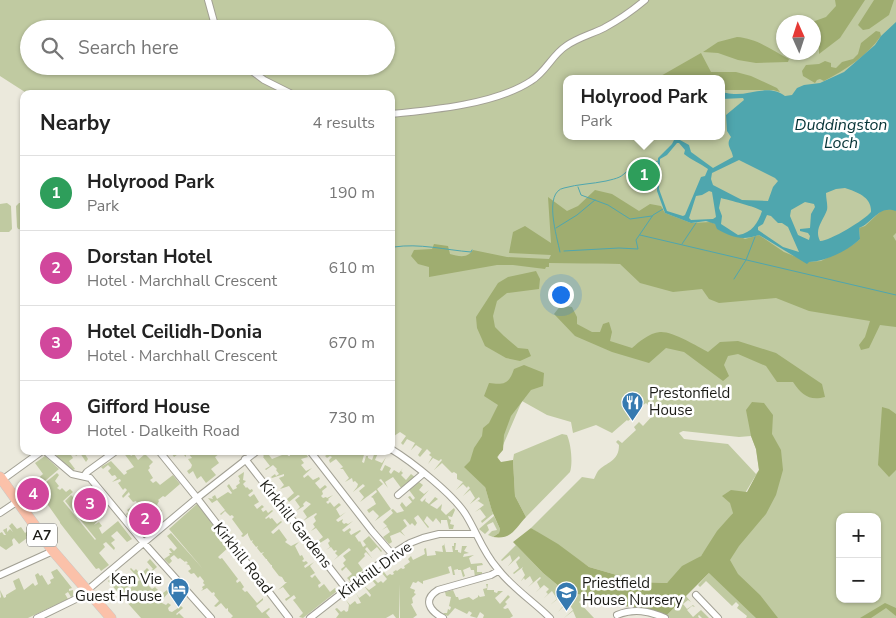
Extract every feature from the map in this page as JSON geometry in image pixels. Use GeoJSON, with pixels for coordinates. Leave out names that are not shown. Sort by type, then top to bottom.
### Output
{"type":"FeatureCollection","features":[{"type":"Feature","properties":{"kind":"main road","name":"A7"},"geometry":{"type":"LineString","coordinates":[[1,479],[53,551],[111,618]]}},
{"type":"Feature","properties":{"kind":"street"},"geometry":{"type":"LineString","coordinates":[[208,0],[214,20]]}},
{"type":"Feature","properties":{"kind":"street"},"geometry":{"type":"LineString","coordinates":[[395,113],[476,102],[520,87],[536,78],[566,45],[617,21],[645,0]]}},
{"type":"Feature","properties":{"kind":"street"},"geometry":{"type":"LineString","coordinates":[[257,75],[284,90]]}},
{"type":"Feature","properties":{"kind":"street"},"geometry":{"type":"LineString","coordinates":[[395,452],[424,473],[463,510],[485,552],[498,571],[550,618]]}},
{"type":"Feature","properties":{"kind":"street"},"geometry":{"type":"LineString","coordinates":[[1,479],[37,455]]}},
{"type":"Feature","properties":{"kind":"street"},"geometry":{"type":"LineString","coordinates":[[48,455],[72,474],[90,478],[143,542],[211,618]]}},
{"type":"Feature","properties":{"kind":"street"},"geometry":{"type":"LineString","coordinates":[[84,476],[110,455]]}},
{"type":"Feature","properties":{"kind":"street","name":"Kirkhill Road"},"geometry":{"type":"LineString","coordinates":[[162,455],[289,618]]}},
{"type":"Feature","properties":{"kind":"street"},"geometry":{"type":"LineString","coordinates":[[37,618],[78,598],[143,542],[251,455]]}},
{"type":"Feature","properties":{"kind":"street"},"geometry":{"type":"LineString","coordinates":[[313,455],[392,554]]}},
{"type":"Feature","properties":{"kind":"street","name":"Kirkhill Gardens"},"geometry":{"type":"LineString","coordinates":[[245,459],[347,590]]}},
{"type":"Feature","properties":{"kind":"street"},"geometry":{"type":"LineString","coordinates":[[398,495],[424,473]]}},
{"type":"Feature","properties":{"kind":"street"},"geometry":{"type":"LineString","coordinates":[[0,513],[18,501]]}},
{"type":"Feature","properties":{"kind":"street","name":"Kirkhill Drive"},"geometry":{"type":"LineString","coordinates":[[310,618],[392,554],[410,543],[430,536],[476,534]]}},
{"type":"Feature","properties":{"kind":"street"},"geometry":{"type":"LineString","coordinates":[[0,575],[53,551]]}},
{"type":"Feature","properties":{"kind":"street"},"geometry":{"type":"LineString","coordinates":[[443,618],[433,613],[430,607],[430,599],[435,592],[491,576],[498,571]]}},
{"type":"Feature","properties":{"kind":"street"},"geometry":{"type":"LineString","coordinates":[[696,595],[718,618]]}},
{"type":"Feature","properties":{"kind":"street"},"geometry":{"type":"LineString","coordinates":[[617,615],[638,611],[650,612],[665,618]]}},
{"type":"Feature","properties":{"kind":"green space"},"geometry":{"type":"Polygon","coordinates":[[[0,0],[896,0],[896,315],[639,257],[549,262],[620,264],[896,323],[896,618],[746,618],[747,616],[737,608],[739,605],[736,602],[732,606],[706,581],[700,587],[698,585],[709,573],[756,475],[733,513],[701,556],[667,583],[641,582],[589,567],[531,528],[582,477],[594,479],[601,468],[612,461],[618,451],[619,445],[616,442],[618,440],[622,443],[636,430],[634,427],[639,422],[643,426],[655,413],[646,403],[631,414],[633,417],[612,433],[596,425],[573,433],[571,422],[547,415],[522,401],[485,487],[493,514],[482,523],[481,521],[486,517],[480,509],[475,512],[484,505],[478,501],[476,502],[480,499],[479,497],[470,504],[475,498],[470,490],[463,496],[470,488],[468,486],[467,488],[463,484],[456,490],[463,482],[457,479],[457,474],[452,473],[442,463],[434,470],[441,459],[439,461],[433,458],[428,464],[432,457],[427,449],[420,457],[418,455],[422,449],[416,445],[411,450],[415,443],[407,439],[403,445],[401,443],[406,436],[400,432],[395,435],[395,90],[22,90],[0,76],[0,0]],[[683,431],[679,433],[684,439],[728,444],[756,474],[759,470],[756,449],[751,436],[739,437],[683,431]]]}},
{"type":"Feature","properties":{"kind":"green space"},"geometry":{"type":"Polygon","coordinates":[[[835,0],[865,0],[840,38],[821,52],[821,19],[826,17],[836,6],[835,0]]]}},
{"type":"Feature","properties":{"kind":"green space"},"geometry":{"type":"Polygon","coordinates":[[[874,0],[894,0],[889,15],[869,29],[863,30],[858,25],[874,0]]]}},
{"type":"Feature","properties":{"kind":"green space"},"geometry":{"type":"Polygon","coordinates":[[[876,31],[880,32],[881,36],[875,43],[855,62],[840,72],[824,81],[817,80],[815,83],[803,76],[802,71],[806,65],[819,64],[825,61],[831,63],[831,67],[836,68],[842,62],[853,59],[858,54],[861,43],[876,31]]]}},
{"type":"Feature","properties":{"kind":"green space"},"geometry":{"type":"Polygon","coordinates":[[[737,37],[744,38],[776,52],[776,60],[789,60],[788,62],[756,63],[738,60],[718,53],[703,52],[718,42],[737,37]]]}},
{"type":"Feature","properties":{"kind":"green space"},"geometry":{"type":"Polygon","coordinates":[[[701,53],[711,72],[736,72],[751,76],[777,88],[780,92],[773,90],[725,90],[725,75],[662,75],[701,53]]]}},
{"type":"Feature","properties":{"kind":"green space"},"geometry":{"type":"Polygon","coordinates":[[[595,190],[612,194],[639,211],[650,204],[661,206],[665,213],[691,223],[711,222],[745,239],[759,235],[784,252],[809,262],[821,261],[854,244],[860,239],[859,228],[865,226],[882,210],[894,209],[896,211],[896,233],[893,236],[896,241],[896,327],[880,325],[869,348],[861,350],[859,345],[865,337],[870,321],[809,311],[776,298],[719,303],[709,299],[702,289],[673,292],[640,283],[620,264],[549,263],[549,267],[545,269],[497,265],[429,277],[429,267],[418,264],[411,256],[414,250],[432,249],[434,244],[448,246],[450,254],[459,256],[468,255],[473,250],[507,257],[549,259],[551,255],[509,253],[513,232],[525,226],[551,243],[548,197],[567,211],[578,206],[595,190]]]}},
{"type":"Feature","properties":{"kind":"green space"},"geometry":{"type":"Polygon","coordinates":[[[7,203],[11,206],[12,229],[9,232],[0,232],[0,204],[7,203]]]}},
{"type":"Feature","properties":{"kind":"green space"},"geometry":{"type":"Polygon","coordinates":[[[20,203],[20,229],[17,227],[16,206],[20,203]]]}},
{"type":"Feature","properties":{"kind":"green space"},"geometry":{"type":"Polygon","coordinates":[[[536,271],[540,279],[539,289],[507,293],[497,301],[493,316],[495,327],[518,348],[528,349],[531,356],[520,361],[506,358],[485,346],[477,328],[476,317],[498,283],[508,277],[536,271]]]}},
{"type":"Feature","properties":{"kind":"green space"},"geometry":{"type":"Polygon","coordinates":[[[561,305],[572,307],[577,317],[577,324],[592,332],[600,332],[603,324],[609,322],[612,332],[610,341],[632,348],[648,336],[665,332],[678,336],[708,352],[720,342],[738,341],[776,353],[822,384],[825,397],[815,398],[806,396],[793,382],[777,382],[766,366],[738,354],[728,356],[724,365],[729,376],[723,381],[684,352],[666,348],[649,363],[612,352],[575,336],[554,314],[561,305]]]}},
{"type":"Feature","properties":{"kind":"green space"},"geometry":{"type":"Polygon","coordinates":[[[524,365],[544,373],[543,386],[531,390],[511,416],[504,435],[503,450],[497,457],[501,462],[513,460],[515,496],[526,517],[512,533],[504,537],[493,537],[499,533],[500,529],[485,487],[464,467],[470,461],[474,448],[482,436],[483,428],[489,423],[498,405],[484,396],[489,383],[499,384],[508,381],[514,369],[524,365]]]}},
{"type":"Feature","properties":{"kind":"green space"},"geometry":{"type":"Polygon","coordinates":[[[752,402],[764,403],[773,415],[772,434],[781,450],[783,470],[776,495],[766,514],[739,546],[730,560],[738,574],[760,595],[778,618],[756,618],[709,573],[666,616],[645,609],[610,604],[578,594],[573,598],[543,573],[513,542],[531,528],[558,544],[589,567],[641,582],[667,583],[682,566],[701,556],[717,531],[733,513],[730,503],[722,496],[731,490],[747,492],[759,470],[756,449],[751,436],[746,410],[752,402]]]}},
{"type":"Feature","properties":{"kind":"green space"},"geometry":{"type":"Polygon","coordinates":[[[882,407],[896,414],[896,470],[889,477],[878,465],[882,407]]]}},
{"type":"Feature","properties":{"kind":"green space"},"geometry":{"type":"Polygon","coordinates":[[[562,434],[567,435],[570,443],[570,472],[526,517],[515,496],[514,454],[562,434]]]}},
{"type":"Feature","properties":{"kind":"green space"},"geometry":{"type":"Polygon","coordinates":[[[71,455],[73,458],[69,461],[75,469],[73,470],[55,456],[71,455]]]}},
{"type":"Feature","properties":{"kind":"green space"},"geometry":{"type":"Polygon","coordinates":[[[81,455],[86,455],[88,459],[86,462],[81,455]]]}},
{"type":"Feature","properties":{"kind":"green space"},"geometry":{"type":"Polygon","coordinates":[[[125,455],[135,455],[138,460],[146,455],[153,462],[148,470],[153,478],[150,480],[153,483],[156,481],[160,485],[173,475],[180,484],[165,497],[163,496],[158,500],[157,505],[162,511],[155,517],[156,519],[152,522],[149,518],[151,515],[148,512],[138,521],[144,528],[140,532],[126,514],[129,512],[127,510],[137,503],[136,501],[133,502],[128,496],[130,495],[129,492],[123,498],[122,496],[127,490],[125,488],[123,490],[118,483],[121,481],[120,479],[112,482],[117,478],[108,471],[111,468],[108,465],[103,469],[101,467],[111,461],[124,475],[127,473],[126,471],[134,467],[125,455]]]}},
{"type":"Feature","properties":{"kind":"green space"},"geometry":{"type":"Polygon","coordinates":[[[190,455],[218,455],[215,457],[219,463],[211,469],[216,475],[206,483],[201,476],[197,479],[193,471],[189,474],[187,471],[192,465],[188,459],[192,458],[190,455]]]}},
{"type":"Feature","properties":{"kind":"green space"},"geometry":{"type":"Polygon","coordinates":[[[269,455],[272,459],[282,455],[307,455],[308,457],[301,459],[304,463],[301,465],[306,471],[312,468],[303,476],[304,478],[308,475],[313,480],[319,477],[320,479],[315,483],[320,489],[325,485],[327,487],[322,491],[323,494],[321,496],[327,498],[333,495],[326,502],[328,504],[330,502],[334,507],[339,503],[341,505],[336,509],[340,516],[346,512],[336,520],[338,522],[343,519],[342,522],[344,524],[348,524],[353,521],[342,530],[344,532],[350,528],[349,532],[351,535],[360,530],[355,536],[363,547],[366,545],[363,541],[369,536],[382,551],[377,547],[371,552],[367,547],[365,549],[372,558],[366,552],[364,554],[365,556],[358,563],[363,570],[350,581],[347,578],[352,574],[346,567],[342,571],[341,569],[345,566],[343,563],[346,560],[343,556],[351,550],[349,548],[334,560],[338,556],[335,553],[337,551],[334,551],[331,547],[326,550],[330,547],[328,538],[320,543],[318,541],[323,537],[316,528],[311,531],[315,527],[313,524],[316,521],[314,517],[317,514],[303,521],[307,517],[303,511],[311,504],[306,501],[303,504],[304,506],[296,511],[300,507],[295,500],[300,496],[298,495],[289,502],[287,499],[294,493],[289,486],[280,489],[284,485],[279,478],[284,476],[284,474],[272,478],[275,474],[276,476],[279,474],[273,465],[265,469],[270,466],[264,456],[269,455]]]}},
{"type":"Feature","properties":{"kind":"green space"},"geometry":{"type":"Polygon","coordinates":[[[364,455],[362,462],[364,463],[366,456],[372,460],[374,455],[377,455],[375,460],[382,463],[386,457],[380,470],[382,471],[385,465],[391,468],[389,472],[391,474],[394,470],[399,473],[403,468],[401,475],[406,480],[411,474],[416,478],[402,489],[393,477],[385,482],[388,488],[381,479],[379,480],[383,484],[377,489],[391,509],[375,521],[379,516],[373,510],[369,513],[367,510],[376,504],[371,497],[377,492],[376,490],[360,502],[364,497],[359,491],[365,486],[363,484],[353,492],[358,484],[355,481],[353,482],[352,478],[345,482],[349,478],[343,469],[340,469],[343,467],[336,459],[330,463],[329,460],[332,457],[327,458],[325,456],[364,455]]]}},
{"type":"Feature","properties":{"kind":"green space"},"geometry":{"type":"Polygon","coordinates":[[[45,456],[59,469],[45,481],[46,484],[39,491],[37,488],[43,483],[41,481],[35,486],[33,483],[43,474],[35,463],[45,456]]]}},
{"type":"Feature","properties":{"kind":"green space"},"geometry":{"type":"Polygon","coordinates":[[[244,472],[243,480],[246,481],[243,484],[246,488],[252,489],[253,491],[248,495],[250,497],[254,494],[259,502],[254,505],[257,509],[262,505],[264,507],[261,509],[263,512],[266,510],[268,513],[272,510],[265,518],[272,518],[277,524],[282,522],[271,532],[273,534],[279,529],[287,540],[285,542],[291,546],[299,542],[295,546],[300,556],[302,555],[304,559],[302,561],[308,563],[304,566],[305,568],[314,562],[310,566],[315,573],[310,576],[312,578],[315,575],[321,583],[318,585],[319,588],[324,584],[330,592],[335,588],[337,591],[303,618],[299,617],[303,613],[293,600],[296,598],[294,595],[286,601],[285,599],[290,596],[283,587],[278,590],[287,582],[279,576],[262,554],[264,552],[261,553],[257,548],[258,546],[256,547],[252,542],[253,540],[251,541],[248,533],[243,537],[241,536],[243,534],[232,519],[234,517],[232,515],[230,516],[225,511],[220,514],[225,510],[217,500],[212,503],[208,498],[213,499],[212,497],[215,495],[217,499],[228,492],[231,494],[227,486],[229,484],[233,490],[237,488],[236,486],[240,483],[238,476],[244,472]]]}},
{"type":"Feature","properties":{"kind":"green space"},"geometry":{"type":"Polygon","coordinates":[[[57,473],[59,475],[55,481],[59,486],[57,488],[60,490],[62,488],[66,492],[70,489],[73,492],[63,501],[95,540],[65,501],[71,495],[73,497],[76,494],[81,500],[78,504],[80,505],[83,502],[85,505],[81,509],[86,517],[91,513],[94,516],[90,520],[95,517],[98,520],[94,525],[99,522],[102,526],[99,528],[102,534],[118,521],[132,539],[127,542],[117,531],[111,536],[115,540],[111,543],[115,548],[114,550],[106,542],[103,544],[105,547],[99,553],[109,565],[101,571],[99,568],[96,569],[43,498],[49,493],[48,491],[42,496],[40,493],[49,486],[46,482],[57,473]]]}},
{"type":"Feature","properties":{"kind":"green space"},"geometry":{"type":"Polygon","coordinates":[[[419,482],[423,485],[419,490],[424,494],[429,490],[420,500],[422,502],[426,498],[425,501],[429,504],[435,497],[438,499],[430,505],[437,509],[442,504],[441,510],[446,515],[454,508],[452,517],[448,516],[451,520],[450,524],[454,525],[453,529],[449,529],[447,520],[441,520],[441,524],[436,518],[433,522],[427,516],[424,521],[428,528],[418,515],[414,518],[417,523],[415,526],[412,523],[410,525],[405,519],[403,520],[407,526],[401,531],[405,536],[400,532],[390,536],[392,542],[389,544],[383,537],[390,532],[387,527],[382,530],[387,526],[383,522],[393,513],[391,510],[393,509],[397,513],[404,511],[400,505],[402,502],[406,507],[412,502],[408,497],[410,496],[413,500],[415,498],[409,490],[419,482]]]}},
{"type":"Feature","properties":{"kind":"green space"},"geometry":{"type":"Polygon","coordinates":[[[197,504],[230,546],[218,557],[222,558],[238,579],[237,583],[240,581],[244,587],[242,589],[245,592],[247,591],[257,603],[263,598],[256,606],[262,613],[269,608],[266,613],[270,618],[231,618],[233,616],[228,611],[228,608],[226,609],[221,603],[216,607],[214,606],[219,601],[214,592],[212,593],[207,588],[201,591],[205,585],[204,581],[200,576],[198,578],[194,573],[191,574],[188,571],[191,569],[186,564],[188,563],[186,561],[178,559],[174,555],[170,558],[172,561],[169,564],[164,559],[170,555],[169,553],[172,553],[169,549],[171,548],[174,551],[177,548],[167,536],[171,533],[203,569],[169,529],[197,504]]]}},
{"type":"Feature","properties":{"kind":"green space"},"geometry":{"type":"Polygon","coordinates":[[[494,516],[500,529],[499,533],[493,537],[488,535],[492,531],[497,530],[493,522],[487,525],[489,530],[485,534],[479,529],[494,516]]]}},
{"type":"Feature","properties":{"kind":"green space"},"geometry":{"type":"Polygon","coordinates":[[[12,523],[17,529],[21,527],[25,533],[29,530],[33,535],[28,535],[19,544],[14,538],[12,540],[13,545],[6,550],[0,546],[0,533],[2,532],[6,535],[3,530],[7,528],[7,532],[10,529],[13,532],[9,526],[12,523]]]}},
{"type":"Feature","properties":{"kind":"green space"},"geometry":{"type":"Polygon","coordinates":[[[444,543],[446,552],[453,552],[452,546],[454,546],[454,543],[456,543],[455,550],[461,553],[462,546],[467,546],[464,551],[469,553],[464,554],[463,557],[474,555],[469,558],[471,564],[482,563],[483,565],[477,566],[477,572],[482,572],[482,575],[475,577],[474,570],[471,570],[470,567],[463,570],[465,576],[463,577],[461,570],[458,569],[454,570],[455,575],[453,575],[451,566],[448,567],[450,573],[423,581],[423,584],[418,581],[416,583],[413,582],[410,588],[415,590],[414,593],[416,594],[412,598],[413,603],[411,604],[417,615],[413,618],[400,618],[399,584],[399,618],[396,618],[393,614],[386,618],[336,618],[339,614],[335,609],[337,608],[341,612],[344,610],[348,611],[349,605],[346,600],[350,605],[355,601],[357,604],[361,603],[356,593],[359,598],[366,593],[370,597],[371,595],[364,586],[369,590],[376,585],[372,580],[374,579],[378,583],[381,581],[383,583],[387,579],[382,573],[384,572],[387,576],[392,575],[396,570],[405,568],[404,566],[410,562],[408,559],[411,556],[413,560],[425,554],[424,549],[426,548],[427,556],[436,555],[435,551],[443,552],[442,546],[444,543]]]}},
{"type":"Feature","properties":{"kind":"green space"},"geometry":{"type":"Polygon","coordinates":[[[516,545],[543,573],[573,598],[578,594],[586,596],[583,602],[581,600],[579,602],[594,618],[576,618],[573,611],[564,618],[573,610],[569,604],[566,604],[558,612],[563,606],[559,598],[550,605],[557,599],[552,591],[543,599],[548,594],[546,592],[549,589],[544,585],[535,593],[540,588],[537,582],[540,577],[528,587],[533,582],[530,576],[521,581],[525,575],[523,567],[513,573],[519,568],[516,562],[520,558],[519,556],[508,566],[512,561],[510,555],[501,560],[516,545]]]}},
{"type":"Feature","properties":{"kind":"green space"},"geometry":{"type":"Polygon","coordinates":[[[150,559],[157,567],[149,574],[152,578],[155,577],[148,585],[152,589],[155,587],[158,590],[155,592],[159,596],[167,590],[169,592],[162,600],[162,603],[171,605],[168,608],[172,612],[181,606],[183,608],[176,614],[179,613],[184,618],[141,618],[108,581],[114,576],[118,579],[120,577],[130,588],[133,586],[133,579],[137,582],[140,580],[130,569],[134,571],[136,569],[143,577],[146,575],[143,572],[147,568],[150,571],[153,569],[147,562],[150,559]]]}},
{"type":"Feature","properties":{"kind":"green space"},"geometry":{"type":"Polygon","coordinates":[[[57,569],[72,588],[69,591],[73,590],[73,596],[71,597],[68,592],[65,594],[68,599],[28,618],[0,618],[0,590],[4,598],[6,597],[6,595],[16,589],[13,581],[19,578],[24,590],[33,583],[35,586],[38,584],[35,575],[38,573],[40,576],[42,575],[48,585],[51,583],[50,580],[54,578],[51,572],[57,569]]]}},
{"type":"Feature","properties":{"kind":"green space"},"geometry":{"type":"Polygon","coordinates":[[[486,584],[488,584],[487,590],[494,590],[497,593],[498,591],[503,591],[495,598],[500,604],[508,595],[510,597],[505,602],[507,604],[503,608],[508,608],[513,616],[510,618],[483,618],[484,615],[480,612],[477,618],[470,616],[472,613],[469,611],[467,614],[455,608],[448,616],[443,614],[447,613],[451,607],[449,606],[451,597],[446,596],[445,592],[453,590],[459,600],[469,597],[473,600],[478,595],[480,597],[485,596],[483,589],[487,588],[486,584]]]}},
{"type":"Feature","properties":{"kind":"green space"},"geometry":{"type":"Polygon","coordinates":[[[686,596],[691,602],[688,600],[683,604],[687,609],[693,605],[695,607],[692,606],[687,610],[693,617],[701,610],[709,618],[702,618],[699,615],[699,618],[670,618],[666,616],[686,596]]]}},
{"type":"Feature","properties":{"kind":"green space"},"geometry":{"type":"Polygon","coordinates":[[[885,603],[896,608],[896,616],[886,608],[871,618],[860,618],[885,603]]]}},
{"type":"Feature","properties":{"kind":"water","name":"Duddingston Loch"},"geometry":{"type":"Polygon","coordinates":[[[896,22],[896,211],[885,210],[880,212],[859,228],[860,239],[849,248],[830,257],[807,264],[759,235],[747,238],[737,237],[717,229],[715,224],[706,221],[691,223],[665,213],[657,191],[658,158],[674,140],[680,140],[689,145],[691,152],[713,168],[733,157],[729,145],[731,137],[727,131],[726,115],[744,100],[743,98],[725,99],[725,93],[740,94],[766,90],[785,96],[792,95],[797,88],[820,83],[844,72],[875,45],[881,36],[896,22]],[[677,143],[667,155],[660,159],[659,189],[667,211],[683,216],[701,177],[705,176],[708,169],[684,154],[685,150],[677,143]],[[739,160],[712,173],[713,185],[742,200],[768,201],[773,187],[778,181],[739,160]],[[845,188],[826,193],[827,210],[818,233],[820,241],[846,230],[871,212],[869,202],[863,196],[845,188]],[[709,191],[696,196],[689,218],[691,220],[713,219],[716,217],[712,192],[709,191]],[[721,198],[719,208],[722,216],[721,224],[738,235],[754,227],[762,211],[721,198]],[[805,202],[791,210],[790,216],[798,235],[809,240],[810,236],[808,233],[800,231],[800,229],[810,228],[814,204],[805,202]],[[767,215],[763,224],[758,227],[758,230],[783,247],[799,252],[788,227],[767,215]]]}},
{"type":"Feature","properties":{"kind":"waterway"},"geometry":{"type":"LineString","coordinates":[[560,252],[553,216],[554,198],[558,191],[564,188],[616,178],[629,169],[641,169],[658,161]]}},
{"type":"Feature","properties":{"kind":"waterway"},"geometry":{"type":"LineString","coordinates":[[578,187],[581,195],[608,205],[630,219],[652,216]]}},
{"type":"Feature","properties":{"kind":"waterway"},"geometry":{"type":"LineString","coordinates":[[556,228],[577,215],[595,200]]}},
{"type":"Feature","properties":{"kind":"waterway"},"geometry":{"type":"LineString","coordinates":[[564,251],[619,248],[638,249],[636,240],[653,215],[663,209]]}},
{"type":"Feature","properties":{"kind":"waterway"},"geometry":{"type":"LineString","coordinates":[[682,244],[696,223]]}},
{"type":"Feature","properties":{"kind":"waterway"},"geometry":{"type":"LineString","coordinates":[[640,235],[896,295]]}},
{"type":"Feature","properties":{"kind":"waterway"},"geometry":{"type":"LineString","coordinates":[[734,279],[746,260],[755,237]]}},
{"type":"Feature","properties":{"kind":"waterway"},"geometry":{"type":"LineString","coordinates":[[395,247],[423,246],[471,252],[472,250]]}},
{"type":"Feature","properties":{"kind":"place","name":"Holyrood Park"},"geometry":{"type":"Point","coordinates":[644,175]}},
{"type":"Feature","properties":{"kind":"place","name":"Prestonfield House"},"geometry":{"type":"Point","coordinates":[633,421]}},
{"type":"Feature","properties":{"kind":"place","name":"Gifford House"},"geometry":{"type":"Point","coordinates":[33,494]}},
{"type":"Feature","properties":{"kind":"place","name":"Hotel Ceilidh-Donia"},"geometry":{"type":"Point","coordinates":[90,504]}},
{"type":"Feature","properties":{"kind":"place","name":"Dorstan Hotel"},"geometry":{"type":"Point","coordinates":[145,519]}},
{"type":"Feature","properties":{"kind":"place","name":"Ken Vie Guest House"},"geometry":{"type":"Point","coordinates":[178,607]}},
{"type":"Feature","properties":{"kind":"place","name":"Priestfield House Nursery"},"geometry":{"type":"Point","coordinates":[566,611]}}]}
